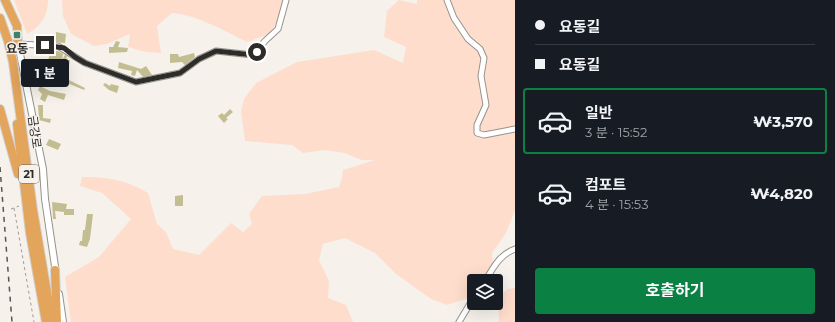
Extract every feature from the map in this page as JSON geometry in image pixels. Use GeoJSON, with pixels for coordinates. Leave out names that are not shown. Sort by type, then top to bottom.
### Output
{"type":"FeatureCollection","features":[{"type":"Feature","properties":{"kind":"highway"},"geometry":{"type":"LineString","coordinates":[[5,0],[16,21]]}},
{"type":"Feature","properties":{"kind":"highway"},"geometry":{"type":"LineString","coordinates":[[10,0],[17,26],[18,44]]}},
{"type":"Feature","properties":{"kind":"highway"},"geometry":{"type":"LineString","coordinates":[[0,14],[11,15],[16,21]]}},
{"type":"Feature","properties":{"kind":"highway","name":"금강로"},"geometry":{"type":"LineString","coordinates":[[0,18],[13,90],[23,207],[46,322]]}},
{"type":"Feature","properties":{"kind":"highway","name":"금강로"},"geometry":{"type":"LineString","coordinates":[[2,29],[13,62],[33,210],[52,322]]}},
{"type":"Feature","properties":{"kind":"highway"},"geometry":{"type":"LineString","coordinates":[[0,109],[13,153],[23,207]]}},
{"type":"Feature","properties":{"kind":"highway"},"geometry":{"type":"LineString","coordinates":[[55,270],[57,322]]}},
{"type":"Feature","properties":{"kind":"street"},"geometry":{"type":"LineString","coordinates":[[63,322],[45,199],[43,169],[18,44],[58,46],[85,63],[136,82],[143,82],[180,73],[199,59],[216,51],[253,55],[278,29],[286,0]]}},
{"type":"Feature","properties":{"kind":"street"},"geometry":{"type":"LineString","coordinates":[[446,0],[454,18],[468,40],[480,49],[484,58],[481,76],[486,104],[478,125],[477,133],[484,135],[515,129]]}},
{"type":"Feature","properties":{"kind":"street"},"geometry":{"type":"LineString","coordinates":[[489,274],[496,262],[505,253],[515,249]]}},
{"type":"Feature","properties":{"kind":"street"},"geometry":{"type":"LineString","coordinates":[[459,322],[467,309]]}},
{"type":"Feature","properties":{"kind":"path"},"geometry":{"type":"LineString","coordinates":[[11,209],[23,207]]}},
{"type":"Feature","properties":{"kind":"path"},"geometry":{"type":"LineString","coordinates":[[14,208],[34,322]]}},
{"type":"Feature","properties":{"kind":"shaded area"},"geometry":{"type":"Polygon","coordinates":[[[14,0],[48,0],[47,11],[43,20],[36,28],[27,34],[14,0]]]}},
{"type":"Feature","properties":{"kind":"shaded area"},"geometry":{"type":"Polygon","coordinates":[[[62,0],[285,0],[281,14],[270,34],[247,42],[201,20],[172,13],[157,26],[161,53],[145,52],[128,47],[130,34],[107,44],[94,46],[71,34],[63,16],[62,0]]]}},
{"type":"Feature","properties":{"kind":"shaded area"},"geometry":{"type":"Polygon","coordinates":[[[399,0],[417,4],[417,0],[515,0],[515,210],[506,233],[492,253],[493,264],[487,274],[467,274],[467,298],[447,305],[431,299],[396,274],[375,253],[345,238],[323,244],[319,260],[329,281],[328,298],[346,305],[353,322],[71,322],[65,277],[99,257],[131,219],[102,193],[80,186],[82,177],[116,180],[132,185],[148,193],[157,224],[166,232],[173,249],[199,255],[231,223],[243,232],[252,224],[249,214],[262,196],[305,194],[339,187],[343,170],[375,160],[362,160],[344,153],[325,150],[303,153],[292,145],[245,141],[241,111],[244,99],[256,83],[297,62],[374,50],[403,63],[406,47],[384,37],[387,11],[399,0]]]}},
{"type":"Feature","properties":{"kind":"shaded area"},"geometry":{"type":"Polygon","coordinates":[[[515,288],[515,322],[499,322],[498,310],[503,310],[503,293],[507,289],[515,288]]]}},
{"type":"Feature","properties":{"kind":"building"},"geometry":{"type":"Polygon","coordinates":[[[56,32],[66,34],[65,43],[55,42],[56,32]]]}},
{"type":"Feature","properties":{"kind":"building"},"geometry":{"type":"Polygon","coordinates":[[[116,41],[120,42],[118,47],[128,48],[127,52],[109,53],[109,47],[113,47],[116,41]]]}},
{"type":"Feature","properties":{"kind":"building"},"geometry":{"type":"Polygon","coordinates":[[[51,51],[58,51],[63,54],[62,60],[65,55],[67,56],[66,60],[70,60],[67,79],[85,88],[84,90],[67,83],[66,86],[56,81],[54,83],[42,78],[51,51]]]}},
{"type":"Feature","properties":{"kind":"building"},"geometry":{"type":"Polygon","coordinates":[[[194,53],[195,57],[185,65],[182,62],[170,63],[170,54],[178,54],[179,57],[194,53]]]}},
{"type":"Feature","properties":{"kind":"building"},"geometry":{"type":"Polygon","coordinates":[[[119,62],[141,69],[146,66],[152,75],[143,77],[137,70],[135,76],[131,75],[132,71],[118,68],[119,62]]]}},
{"type":"Feature","properties":{"kind":"building"},"geometry":{"type":"Polygon","coordinates":[[[105,83],[110,86],[111,84],[119,86],[117,93],[109,90],[103,85],[105,83]]]}},
{"type":"Feature","properties":{"kind":"building"},"geometry":{"type":"Polygon","coordinates":[[[40,86],[50,91],[66,94],[64,100],[48,95],[45,102],[40,99],[42,94],[38,90],[40,86]]]}},
{"type":"Feature","properties":{"kind":"building"},"geometry":{"type":"Polygon","coordinates":[[[38,105],[43,105],[43,118],[51,119],[50,123],[39,120],[38,105]]]}},
{"type":"Feature","properties":{"kind":"building"},"geometry":{"type":"Polygon","coordinates":[[[230,109],[233,112],[226,118],[228,119],[224,123],[218,116],[222,113],[224,115],[230,109]]]}},
{"type":"Feature","properties":{"kind":"building"},"geometry":{"type":"Polygon","coordinates":[[[49,139],[61,144],[58,150],[46,145],[49,139]]]}},
{"type":"Feature","properties":{"kind":"building"},"geometry":{"type":"Polygon","coordinates":[[[183,195],[183,206],[175,206],[175,196],[183,195]]]}},
{"type":"Feature","properties":{"kind":"building"},"geometry":{"type":"Polygon","coordinates":[[[52,202],[67,204],[66,209],[74,209],[74,215],[64,215],[64,212],[55,211],[56,219],[53,219],[52,202]]]}},
{"type":"Feature","properties":{"kind":"building"},"geometry":{"type":"Polygon","coordinates":[[[87,214],[93,214],[90,239],[87,247],[79,245],[80,241],[82,241],[83,230],[85,230],[87,214]]]}},
{"type":"Feature","properties":{"kind":"railway"},"geometry":{"type":"LineString","coordinates":[[0,167],[12,322]]}},
{"type":"Feature","properties":{"kind":"place","name":"요동"},"geometry":{"type":"Point","coordinates":[17,35]}},
{"type":"Feature","properties":{"kind":"route"},"geometry":{"type":"LineString","coordinates":[[45,45],[64,48],[85,63],[136,82],[143,82],[180,73],[199,59],[216,51],[253,55],[257,52]]}}]}
